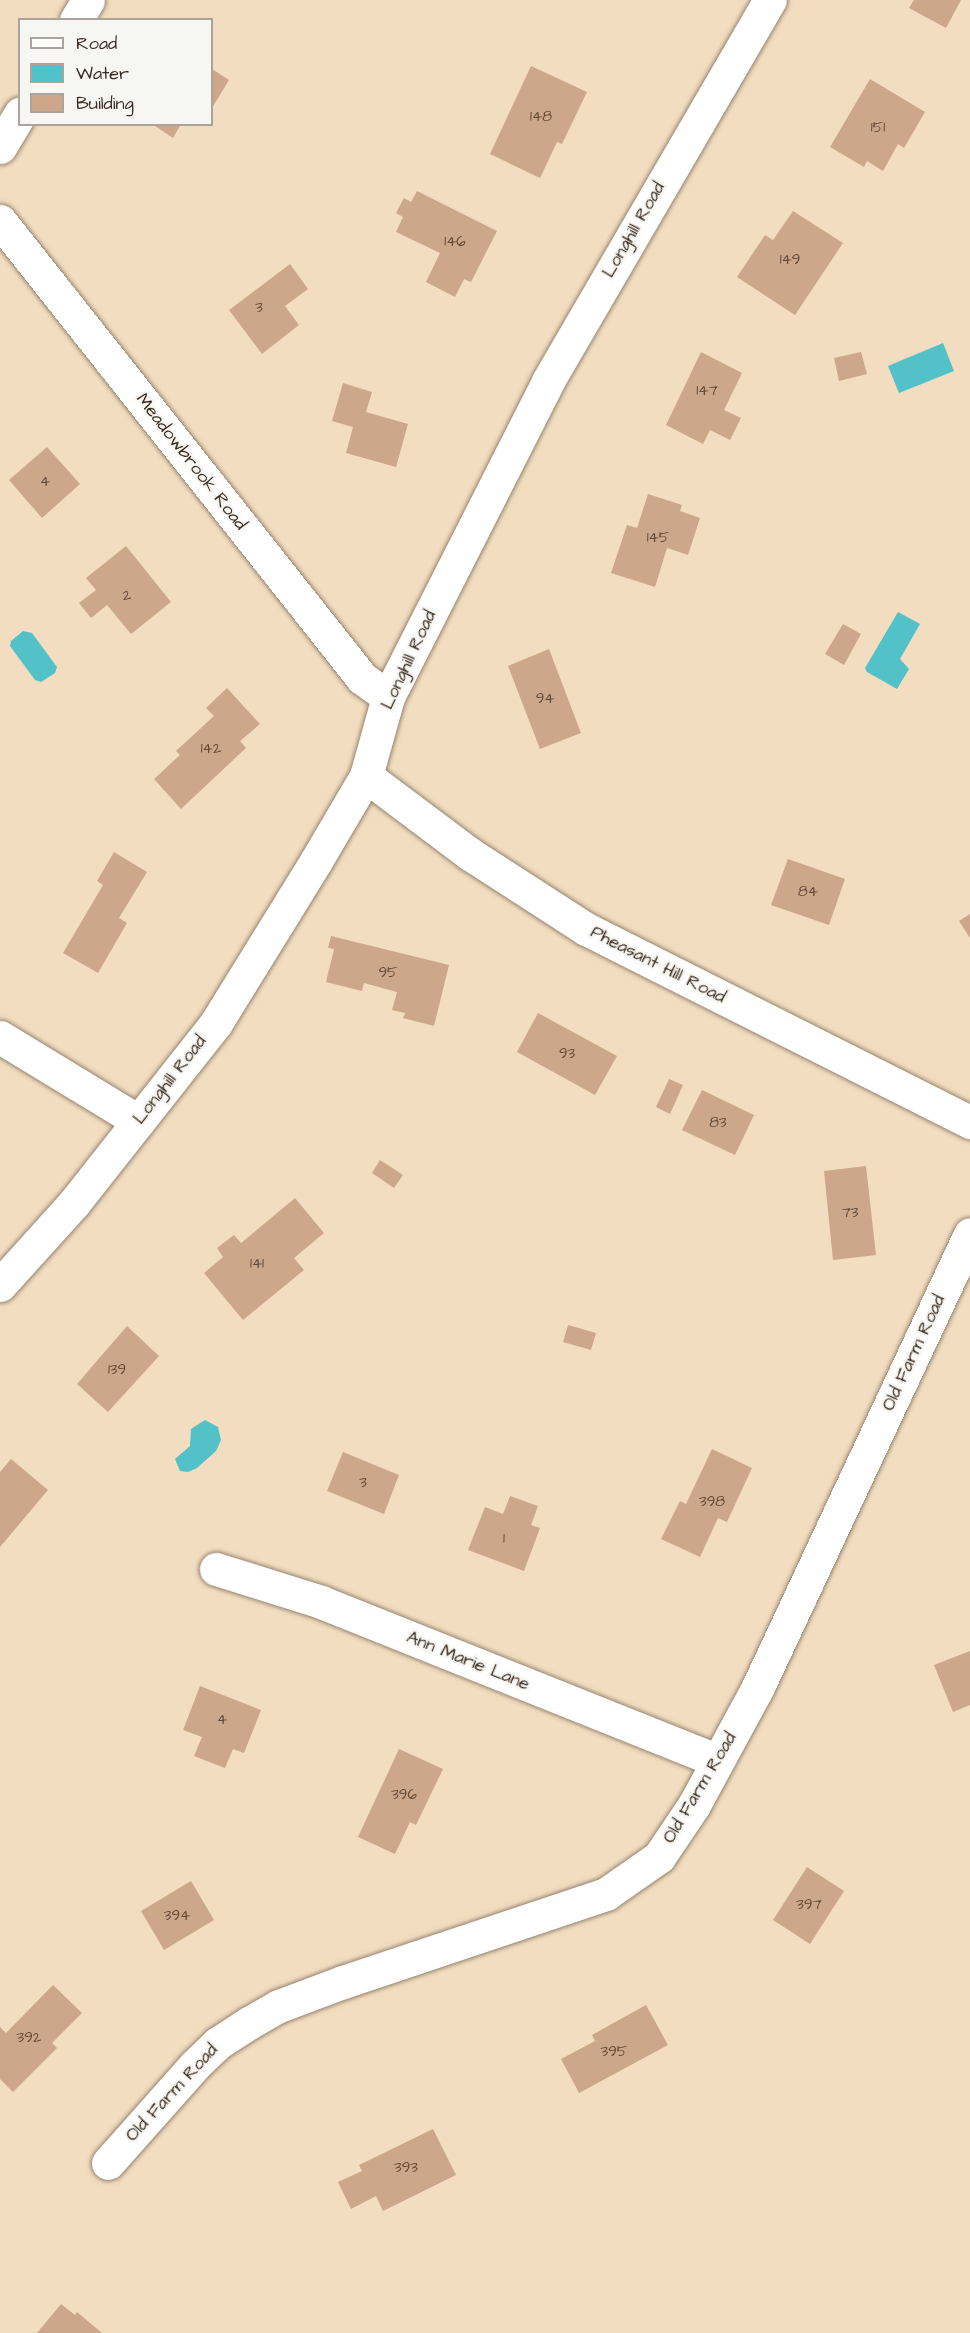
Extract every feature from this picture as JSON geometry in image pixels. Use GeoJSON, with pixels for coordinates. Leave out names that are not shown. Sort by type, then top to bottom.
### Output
{"type":"FeatureCollection","features":[{"type":"Feature","properties":{"kind":"street"},"geometry":{"type":"LineString","coordinates":[[77,18],[88,0]]}},
{"type":"Feature","properties":{"kind":"street","name":"Longhill Road"},"geometry":{"type":"LineString","coordinates":[[0,1286],[74,1203],[216,1023],[366,776],[388,698],[548,381],[770,0]]}},
{"type":"Feature","properties":{"kind":"street"},"geometry":{"type":"LineString","coordinates":[[0,147],[18,117]]}},
{"type":"Feature","properties":{"kind":"street","name":"Meadowbrook Road"},"geometry":{"type":"LineString","coordinates":[[0,220],[362,678],[388,698]]}},
{"type":"Feature","properties":{"kind":"street","name":"Pheasant Hill Road"},"geometry":{"type":"LineString","coordinates":[[366,776],[470,854],[586,929],[970,1122]]}},
{"type":"Feature","properties":{"kind":"street"},"geometry":{"type":"LineString","coordinates":[[0,1037],[138,1121]]}},
{"type":"Feature","properties":{"kind":"street","name":"Old Farm Road"},"geometry":{"type":"LineString","coordinates":[[108,2163],[195,2065],[218,2043],[249,2022],[279,2006],[343,1982],[606,1894],[659,1857],[694,1805],[757,1689],[970,1234]]}},
{"type":"Feature","properties":{"kind":"street","name":"Ann Marie Lane"},"geometry":{"type":"LineString","coordinates":[[216,1569],[321,1602],[717,1760]]}},
{"type":"Feature","properties":{"kind":"water"},"geometry":{"type":"Polygon","coordinates":[[[943,343],[954,371],[899,393],[888,366],[943,343]]]}},
{"type":"Feature","properties":{"kind":"water"},"geometry":{"type":"Polygon","coordinates":[[[898,612],[920,624],[900,659],[909,669],[897,689],[867,672],[865,668],[898,612]]]}},
{"type":"Feature","properties":{"kind":"water"},"geometry":{"type":"Polygon","coordinates":[[[23,631],[32,633],[57,667],[55,673],[41,682],[35,680],[10,646],[11,641],[23,631]]]}},
{"type":"Feature","properties":{"kind":"water"},"geometry":{"type":"Polygon","coordinates":[[[205,1420],[218,1427],[221,1440],[216,1451],[197,1468],[188,1472],[180,1471],[175,1459],[190,1446],[191,1429],[205,1420]]]}},
{"type":"Feature","properties":{"kind":"building"},"geometry":{"type":"Polygon","coordinates":[[[914,0],[961,0],[946,28],[909,8],[914,0]]]}},
{"type":"Feature","properties":{"kind":"building"},"geometry":{"type":"Polygon","coordinates":[[[531,66],[587,92],[562,144],[557,142],[540,178],[490,154],[531,66]]]}},
{"type":"Feature","properties":{"kind":"building"},"geometry":{"type":"Polygon","coordinates":[[[213,70],[229,80],[213,106],[213,70]]]}},
{"type":"Feature","properties":{"kind":"building"},"geometry":{"type":"Polygon","coordinates":[[[870,79],[925,112],[904,148],[898,144],[883,171],[867,161],[864,167],[830,147],[870,79]]]}},
{"type":"Feature","properties":{"kind":"building"},"geometry":{"type":"Polygon","coordinates":[[[155,126],[180,126],[173,138],[155,126]]]}},
{"type":"Feature","properties":{"kind":"building"},"geometry":{"type":"Polygon","coordinates":[[[417,191],[497,231],[471,282],[464,279],[455,297],[426,282],[440,253],[396,232],[403,217],[396,213],[404,198],[411,202],[417,191]]]}},
{"type":"Feature","properties":{"kind":"building"},"geometry":{"type":"Polygon","coordinates":[[[793,211],[843,243],[795,315],[737,277],[765,235],[773,240],[793,211]]]}},
{"type":"Feature","properties":{"kind":"building"},"geometry":{"type":"Polygon","coordinates":[[[290,264],[308,289],[285,306],[299,325],[262,354],[229,310],[290,264]]]}},
{"type":"Feature","properties":{"kind":"building"},"geometry":{"type":"Polygon","coordinates":[[[701,352],[742,373],[724,410],[741,418],[730,440],[710,430],[703,444],[666,425],[701,352]]]}},
{"type":"Feature","properties":{"kind":"building"},"geometry":{"type":"Polygon","coordinates":[[[861,352],[867,374],[839,381],[834,358],[861,352]]]}},
{"type":"Feature","properties":{"kind":"building"},"geometry":{"type":"Polygon","coordinates":[[[343,383],[372,392],[366,412],[408,424],[396,467],[346,453],[353,427],[332,421],[343,383]]]}},
{"type":"Feature","properties":{"kind":"building"},"geometry":{"type":"Polygon","coordinates":[[[47,447],[80,484],[42,518],[9,480],[47,447]]]}},
{"type":"Feature","properties":{"kind":"building"},"geometry":{"type":"Polygon","coordinates":[[[648,494],[682,505],[680,511],[700,518],[688,555],[667,548],[655,587],[611,573],[627,525],[637,528],[648,494]]]}},
{"type":"Feature","properties":{"kind":"building"},"geometry":{"type":"Polygon","coordinates":[[[126,546],[171,602],[131,634],[107,605],[91,618],[79,603],[96,590],[86,578],[126,546]]]}},
{"type":"Feature","properties":{"kind":"building"},"geometry":{"type":"Polygon","coordinates":[[[843,624],[861,634],[844,665],[825,654],[843,624]]]}},
{"type":"Feature","properties":{"kind":"building"},"geometry":{"type":"Polygon","coordinates":[[[549,649],[581,733],[540,749],[508,666],[549,649]]]}},
{"type":"Feature","properties":{"kind":"building"},"geometry":{"type":"Polygon","coordinates":[[[227,688],[260,724],[240,741],[246,748],[181,809],[154,779],[180,755],[176,751],[214,716],[206,708],[227,688]]]}},
{"type":"Feature","properties":{"kind":"building"},"geometry":{"type":"Polygon","coordinates":[[[114,852],[147,872],[119,918],[127,923],[98,973],[63,953],[103,885],[97,881],[114,852]]]}},
{"type":"Feature","properties":{"kind":"building"},"geometry":{"type":"Polygon","coordinates":[[[788,859],[845,879],[829,925],[771,905],[788,859]]]}},
{"type":"Feature","properties":{"kind":"building"},"geometry":{"type":"Polygon","coordinates":[[[970,914],[970,938],[959,921],[970,914]]]}},
{"type":"Feature","properties":{"kind":"building"},"geometry":{"type":"Polygon","coordinates":[[[331,936],[449,965],[434,1026],[403,1018],[405,1013],[392,1010],[397,992],[364,983],[362,991],[326,982],[334,949],[328,948],[331,936]]]}},
{"type":"Feature","properties":{"kind":"building"},"geometry":{"type":"Polygon","coordinates":[[[538,1013],[617,1056],[595,1095],[517,1052],[538,1013]]]}},
{"type":"Feature","properties":{"kind":"building"},"geometry":{"type":"Polygon","coordinates":[[[669,1079],[683,1085],[670,1114],[656,1107],[669,1079]]]}},
{"type":"Feature","properties":{"kind":"building"},"geometry":{"type":"Polygon","coordinates":[[[702,1090],[754,1115],[735,1155],[682,1130],[702,1090]]]}},
{"type":"Feature","properties":{"kind":"building"},"geometry":{"type":"Polygon","coordinates":[[[380,1160],[403,1175],[394,1188],[372,1173],[380,1160]]]}},
{"type":"Feature","properties":{"kind":"building"},"geometry":{"type":"Polygon","coordinates":[[[866,1166],[876,1255],[833,1260],[824,1171],[866,1166]]]}},
{"type":"Feature","properties":{"kind":"building"},"geometry":{"type":"Polygon","coordinates":[[[295,1198],[324,1233],[294,1258],[304,1270],[243,1320],[204,1273],[223,1257],[217,1248],[234,1235],[241,1243],[295,1198]]]}},
{"type":"Feature","properties":{"kind":"building"},"geometry":{"type":"Polygon","coordinates":[[[568,1325],[596,1333],[591,1350],[563,1342],[568,1325]]]}},
{"type":"Feature","properties":{"kind":"building"},"geometry":{"type":"Polygon","coordinates":[[[127,1326],[159,1356],[108,1412],[77,1384],[127,1326]]]}},
{"type":"Feature","properties":{"kind":"building"},"geometry":{"type":"Polygon","coordinates":[[[712,1449],[752,1468],[727,1522],[718,1518],[700,1557],[661,1539],[680,1501],[686,1504],[712,1449]]]}},
{"type":"Feature","properties":{"kind":"building"},"geometry":{"type":"Polygon","coordinates":[[[343,1452],[399,1475],[384,1514],[327,1491],[343,1452]]]}},
{"type":"Feature","properties":{"kind":"building"},"geometry":{"type":"Polygon","coordinates":[[[11,1459],[48,1490],[0,1547],[0,1472],[11,1459]]]}},
{"type":"Feature","properties":{"kind":"building"},"geometry":{"type":"Polygon","coordinates":[[[510,1496],[538,1506],[531,1525],[540,1528],[524,1571],[468,1550],[485,1507],[503,1514],[510,1496]]]}},
{"type":"Feature","properties":{"kind":"building"},"geometry":{"type":"Polygon","coordinates":[[[970,1651],[970,1705],[953,1712],[934,1665],[970,1651]]]}},
{"type":"Feature","properties":{"kind":"building"},"geometry":{"type":"Polygon","coordinates":[[[200,1686],[261,1710],[244,1753],[233,1749],[225,1768],[194,1756],[202,1737],[183,1730],[200,1686]]]}},
{"type":"Feature","properties":{"kind":"building"},"geometry":{"type":"Polygon","coordinates":[[[399,1749],[443,1769],[416,1825],[410,1822],[395,1854],[358,1837],[399,1749]]]}},
{"type":"Feature","properties":{"kind":"building"},"geometry":{"type":"Polygon","coordinates":[[[807,1867],[844,1891],[810,1944],[773,1920],[807,1867]]]}},
{"type":"Feature","properties":{"kind":"building"},"geometry":{"type":"Polygon","coordinates":[[[191,1881],[214,1920],[164,1950],[141,1911],[191,1881]]]}},
{"type":"Feature","properties":{"kind":"building"},"geometry":{"type":"Polygon","coordinates":[[[53,1985],[82,2013],[52,2043],[57,2048],[13,2092],[0,2079],[0,2027],[6,2033],[53,1985]]]}},
{"type":"Feature","properties":{"kind":"building"},"geometry":{"type":"Polygon","coordinates":[[[646,2005],[668,2045],[579,2093],[561,2059],[595,2041],[592,2035],[646,2005]]]}},
{"type":"Feature","properties":{"kind":"building"},"geometry":{"type":"Polygon","coordinates":[[[433,2129],[456,2175],[383,2211],[376,2196],[351,2209],[338,2182],[362,2171],[359,2165],[433,2129]]]}},
{"type":"Feature","properties":{"kind":"building"},"geometry":{"type":"Polygon","coordinates":[[[61,2304],[75,2315],[77,2312],[102,2333],[37,2333],[61,2304]]]}}]}
